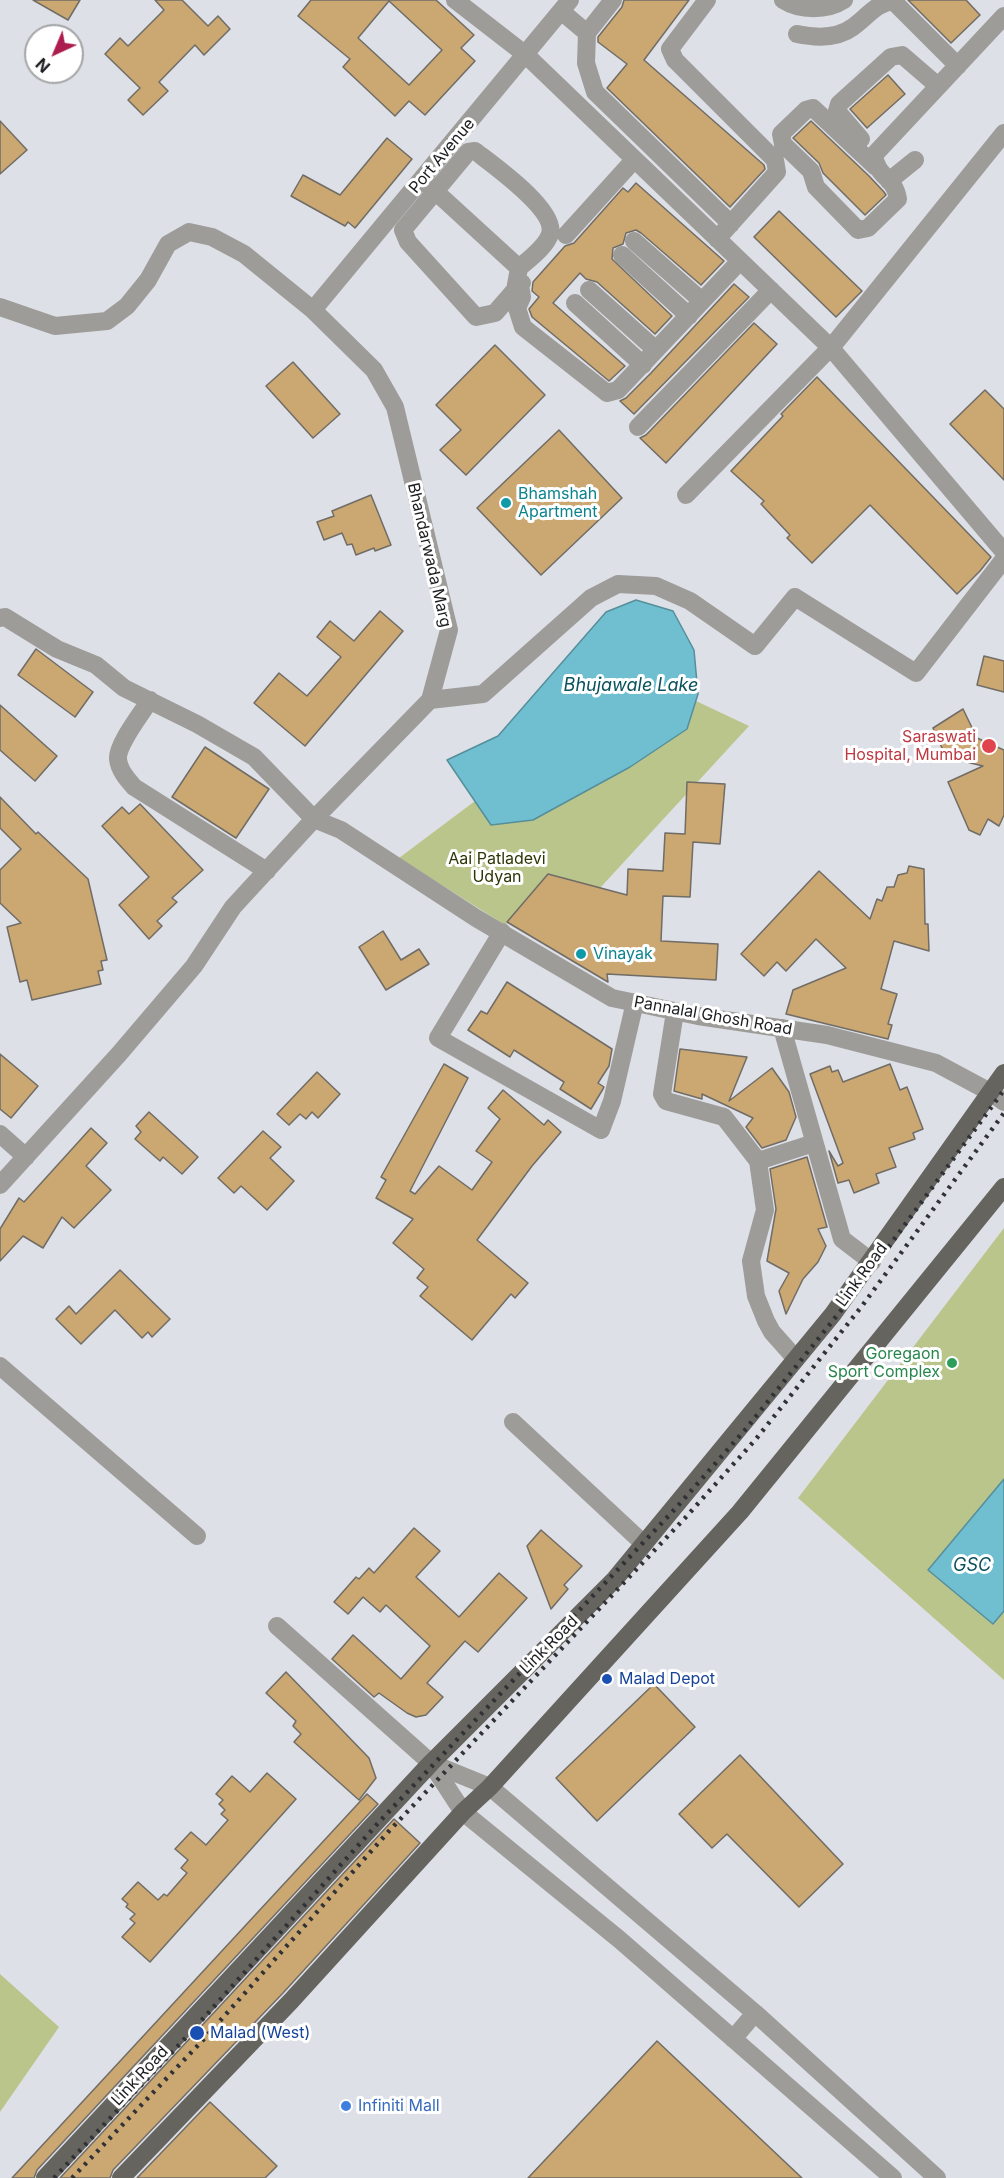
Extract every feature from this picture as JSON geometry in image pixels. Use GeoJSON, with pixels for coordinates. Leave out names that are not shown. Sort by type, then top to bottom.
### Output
{"type":"FeatureCollection","features":[{"type":"Feature","properties":{"kind":"main road","name":"Link Road"},"geometry":{"type":"LineString","coordinates":[[45,2178],[431,1763],[615,1579],[834,1314],[997,1097],[1004,1072]]}},
{"type":"Feature","properties":{"kind":"main road"},"geometry":{"type":"LineString","coordinates":[[121,2178],[291,2001],[463,1812],[490,1787],[740,1512],[1004,1187]]}},
{"type":"Feature","properties":{"kind":"street"},"geometry":{"type":"LineString","coordinates":[[455,0],[526,55],[831,348],[1004,552]]}},
{"type":"Feature","properties":{"kind":"street"},"geometry":{"type":"LineString","coordinates":[[586,33],[613,0]]}},
{"type":"Feature","properties":{"kind":"street"},"geometry":{"type":"LineString","coordinates":[[707,0],[670,49],[675,60],[775,160],[777,172],[717,239]]}},
{"type":"Feature","properties":{"kind":"street"},"geometry":{"type":"LineString","coordinates":[[783,0],[804,7],[828,8],[844,0]]}},
{"type":"Feature","properties":{"kind":"street"},"geometry":{"type":"LineString","coordinates":[[797,34],[816,38],[833,36],[851,29],[882,2],[893,1],[958,66]]}},
{"type":"Feature","properties":{"kind":"street"},"geometry":{"type":"LineString","coordinates":[[565,5],[586,33],[586,63],[595,92],[731,224]]}},
{"type":"Feature","properties":{"kind":"street","name":"Port Avenue"},"geometry":{"type":"LineString","coordinates":[[313,310],[429,186],[565,5]]}},
{"type":"Feature","properties":{"kind":"street"},"geometry":{"type":"LineString","coordinates":[[875,161],[938,86],[1004,16]]}},
{"type":"Feature","properties":{"kind":"street"},"geometry":{"type":"LineString","coordinates":[[875,161],[813,108],[806,110],[781,134],[783,144],[811,171],[816,187],[858,230],[868,228],[898,199],[896,189],[875,161],[837,111],[839,104],[891,57],[902,55],[938,86]]}},
{"type":"Feature","properties":{"kind":"street"},"geometry":{"type":"LineString","coordinates":[[686,495],[831,348],[1004,133]]}},
{"type":"Feature","properties":{"kind":"street"},"geometry":{"type":"LineString","coordinates":[[475,151],[540,206],[551,228],[550,237],[519,268],[515,290],[495,313],[476,317],[408,242],[403,230],[429,186],[468,152],[475,151]]}},
{"type":"Feature","properties":{"kind":"street"},"geometry":{"type":"LineString","coordinates":[[566,235],[633,160]]}},
{"type":"Feature","properties":{"kind":"street"},"geometry":{"type":"LineString","coordinates":[[890,181],[915,160]]}},
{"type":"Feature","properties":{"kind":"street"},"geometry":{"type":"LineString","coordinates":[[429,186],[519,268]]}},
{"type":"Feature","properties":{"kind":"street","name":"Bhandarwada Marg"},"geometry":{"type":"LineString","coordinates":[[0,307],[55,326],[107,321],[127,306],[168,244],[189,232],[212,237],[244,254],[313,310],[374,370],[395,407],[449,630],[430,700],[314,819],[233,907],[194,966],[119,1054],[0,1185]]}},
{"type":"Feature","properties":{"kind":"street"},"geometry":{"type":"LineString","coordinates":[[634,241],[702,301]]}},
{"type":"Feature","properties":{"kind":"street"},"geometry":{"type":"LineString","coordinates":[[622,255],[689,315]]}},
{"type":"Feature","properties":{"kind":"street"},"geometry":{"type":"LineString","coordinates":[[546,256],[520,285],[522,297],[517,308],[523,327],[607,393],[618,390],[740,261]]}},
{"type":"Feature","properties":{"kind":"street"},"geometry":{"type":"LineString","coordinates":[[589,290],[656,350]]}},
{"type":"Feature","properties":{"kind":"street"},"geometry":{"type":"LineString","coordinates":[[638,427],[771,290]]}},
{"type":"Feature","properties":{"kind":"street"},"geometry":{"type":"LineString","coordinates":[[575,303],[643,364]]}},
{"type":"Feature","properties":{"kind":"street"},"geometry":{"type":"LineString","coordinates":[[430,700],[483,694],[591,598],[618,584],[656,586],[690,601],[755,646],[795,597],[916,673],[1004,559]]}},
{"type":"Feature","properties":{"kind":"street"},"geometry":{"type":"LineString","coordinates":[[0,618],[5,617],[57,649],[96,665],[124,688],[254,757],[314,819]]}},
{"type":"Feature","properties":{"kind":"street"},"geometry":{"type":"LineString","coordinates":[[150,700],[121,746],[118,758],[123,773],[134,787],[267,871]]}},
{"type":"Feature","properties":{"kind":"street","name":"Pannalal Ghosh Road"},"geometry":{"type":"LineString","coordinates":[[314,819],[341,830],[476,918],[612,998],[675,1011],[827,1035],[936,1063],[997,1097]]}},
{"type":"Feature","properties":{"kind":"street"},"geometry":{"type":"LineString","coordinates":[[502,932],[438,1038],[601,1130],[612,1101],[635,1002]]}},
{"type":"Feature","properties":{"kind":"street"},"geometry":{"type":"LineString","coordinates":[[675,1011],[662,1094],[666,1101],[724,1117],[758,1161],[765,1210],[751,1261],[756,1296],[769,1326],[796,1359]]}},
{"type":"Feature","properties":{"kind":"street"},"geometry":{"type":"LineString","coordinates":[[782,1028],[842,1239],[872,1262]]}},
{"type":"Feature","properties":{"kind":"street"},"geometry":{"type":"LineString","coordinates":[[0,1134],[26,1157]]}},
{"type":"Feature","properties":{"kind":"street"},"geometry":{"type":"LineString","coordinates":[[758,1161],[814,1143]]}},
{"type":"Feature","properties":{"kind":"street"},"geometry":{"type":"LineString","coordinates":[[0,1366],[197,1536]]}},
{"type":"Feature","properties":{"kind":"street"},"geometry":{"type":"LineString","coordinates":[[513,1422],[644,1544]]}},
{"type":"Feature","properties":{"kind":"street"},"geometry":{"type":"LineString","coordinates":[[276,1626],[431,1763],[463,1812],[620,1940],[893,2178]]}},
{"type":"Feature","properties":{"kind":"street"},"geometry":{"type":"LineString","coordinates":[[431,1763],[490,1787],[755,2013],[937,2178]]}},
{"type":"Feature","properties":{"kind":"street"},"geometry":{"type":"LineString","coordinates":[[733,2039],[755,2013]]}},
{"type":"Feature","properties":{"kind":"green space","name":"Aai Patladevi Udyan"},"geometry":{"type":"Polygon","coordinates":[[[696,701],[749,726],[600,888],[548,874],[505,925],[399,858],[475,801],[491,825],[533,819],[630,767],[687,729],[696,701]]]}},
{"type":"Feature","properties":{"kind":"green space","name":"Goregaon Sport Complex"},"geometry":{"type":"Polygon","coordinates":[[[1004,1228],[1004,1680],[798,1498],[1004,1228]]]}},
{"type":"Feature","properties":{"kind":"green space"},"geometry":{"type":"Polygon","coordinates":[[[0,1974],[59,2027],[0,2112],[0,1974]]]}},
{"type":"Feature","properties":{"kind":"water","name":"Bhujawale Lake"},"geometry":{"type":"Polygon","coordinates":[[[636,600],[673,611],[694,650],[698,694],[687,729],[630,767],[533,820],[491,825],[447,760],[498,736],[606,612],[636,600]]]}},
{"type":"Feature","properties":{"kind":"water","name":"GSC"},"geometry":{"type":"Polygon","coordinates":[[[1004,1479],[1004,1611],[993,1624],[928,1570],[1004,1479]]]}},
{"type":"Feature","properties":{"kind":"building"},"geometry":{"type":"Polygon","coordinates":[[[33,0],[80,0],[68,20],[33,0]]]}},
{"type":"Feature","properties":{"kind":"building"},"geometry":{"type":"Polygon","coordinates":[[[155,0],[182,0],[208,26],[218,16],[230,29],[204,55],[195,45],[159,82],[168,91],[143,115],[128,100],[140,88],[105,54],[120,38],[128,46],[164,10],[155,0]]]}},
{"type":"Feature","properties":{"kind":"building"},"geometry":{"type":"Polygon","coordinates":[[[311,0],[436,0],[474,35],[461,48],[475,61],[425,115],[409,101],[395,116],[343,67],[350,59],[298,16],[311,0]],[[389,1],[358,38],[409,85],[442,50],[389,1]]]}},
{"type":"Feature","properties":{"kind":"building"},"geometry":{"type":"Polygon","coordinates":[[[624,0],[689,0],[644,60],[764,165],[765,169],[730,207],[607,88],[627,64],[598,42],[598,37],[622,7],[624,0]]]}},
{"type":"Feature","properties":{"kind":"building"},"geometry":{"type":"Polygon","coordinates":[[[908,0],[966,0],[980,15],[951,43],[908,0]]]}},
{"type":"Feature","properties":{"kind":"building"},"geometry":{"type":"Polygon","coordinates":[[[888,75],[905,94],[867,128],[850,109],[888,75]]]}},
{"type":"Feature","properties":{"kind":"building"},"geometry":{"type":"Polygon","coordinates":[[[0,121],[27,150],[0,174],[0,121]]]}},
{"type":"Feature","properties":{"kind":"building"},"geometry":{"type":"Polygon","coordinates":[[[811,121],[886,195],[865,215],[823,173],[819,163],[793,138],[811,121]]]}},
{"type":"Feature","properties":{"kind":"building"},"geometry":{"type":"Polygon","coordinates":[[[387,138],[412,159],[355,228],[348,222],[345,226],[291,196],[303,175],[340,195],[387,138]]]}},
{"type":"Feature","properties":{"kind":"building"},"geometry":{"type":"Polygon","coordinates":[[[636,183],[724,261],[701,285],[641,233],[636,230],[626,233],[623,244],[613,248],[612,259],[672,316],[655,334],[597,282],[586,279],[580,273],[553,303],[625,366],[609,381],[532,317],[529,309],[539,297],[532,291],[533,282],[565,246],[574,243],[623,188],[628,192],[636,183]]]}},
{"type":"Feature","properties":{"kind":"building"},"geometry":{"type":"Polygon","coordinates":[[[779,211],[862,291],[836,317],[754,237],[779,211]]]}},
{"type":"Feature","properties":{"kind":"building"},"geometry":{"type":"Polygon","coordinates":[[[734,284],[749,297],[634,414],[620,401],[651,373],[734,284]]]}},
{"type":"Feature","properties":{"kind":"building"},"geometry":{"type":"Polygon","coordinates":[[[754,323],[777,344],[666,463],[640,438],[646,435],[754,323]]]}},
{"type":"Feature","properties":{"kind":"building"},"geometry":{"type":"Polygon","coordinates":[[[495,345],[545,395],[466,475],[440,450],[461,430],[436,405],[495,345]]]}},
{"type":"Feature","properties":{"kind":"building"},"geometry":{"type":"Polygon","coordinates":[[[293,362],[340,414],[313,438],[266,386],[293,362]]]}},
{"type":"Feature","properties":{"kind":"building"},"geometry":{"type":"Polygon","coordinates":[[[817,377],[991,557],[957,594],[870,505],[812,563],[787,538],[790,535],[761,504],[764,501],[731,471],[817,377]]]}},
{"type":"Feature","properties":{"kind":"building"},"geometry":{"type":"Polygon","coordinates":[[[985,390],[1004,409],[1004,480],[950,424],[985,390]]]}},
{"type":"Feature","properties":{"kind":"building","name":"Bhamshah Apartment"},"geometry":{"type":"Polygon","coordinates":[[[559,430],[622,498],[541,575],[477,508],[559,430]]]}},
{"type":"Feature","properties":{"kind":"building"},"geometry":{"type":"Polygon","coordinates":[[[371,495],[391,545],[356,555],[352,544],[347,545],[342,533],[324,540],[317,522],[334,516],[332,511],[371,495]]]}},
{"type":"Feature","properties":{"kind":"building"},"geometry":{"type":"Polygon","coordinates":[[[380,611],[403,631],[305,746],[254,703],[279,673],[307,696],[341,657],[317,637],[330,621],[354,641],[380,611]]]}},
{"type":"Feature","properties":{"kind":"building"},"geometry":{"type":"Polygon","coordinates":[[[36,649],[93,692],[75,717],[18,675],[36,649]]]}},
{"type":"Feature","properties":{"kind":"building"},"geometry":{"type":"Polygon","coordinates":[[[984,656],[1004,661],[1004,692],[977,685],[984,656]]]}},
{"type":"Feature","properties":{"kind":"building"},"geometry":{"type":"Polygon","coordinates":[[[0,705],[57,756],[35,781],[0,750],[0,705]]]}},
{"type":"Feature","properties":{"kind":"building"},"geometry":{"type":"Polygon","coordinates":[[[963,709],[977,738],[1004,750],[1004,815],[999,826],[988,819],[980,835],[969,830],[948,782],[983,766],[946,757],[933,728],[963,709]]]}},
{"type":"Feature","properties":{"kind":"building"},"geometry":{"type":"Polygon","coordinates":[[[205,747],[269,789],[236,838],[172,797],[205,747]]]}},
{"type":"Feature","properties":{"kind":"building"},"geometry":{"type":"Polygon","coordinates":[[[687,782],[725,784],[720,844],[693,842],[690,897],[663,896],[661,941],[718,944],[716,980],[607,974],[608,982],[507,922],[548,874],[627,895],[628,869],[663,871],[665,833],[685,834],[687,782]]]}},
{"type":"Feature","properties":{"kind":"building"},"geometry":{"type":"Polygon","coordinates":[[[0,797],[36,834],[38,832],[88,879],[107,960],[101,961],[103,970],[98,971],[101,984],[32,1000],[27,980],[20,982],[7,927],[21,923],[0,903],[0,870],[21,849],[0,828],[0,797]]]}},
{"type":"Feature","properties":{"kind":"building"},"geometry":{"type":"Polygon","coordinates":[[[140,804],[203,870],[172,898],[177,902],[157,921],[162,926],[149,939],[119,905],[149,877],[102,826],[122,807],[129,814],[140,804]]]}},
{"type":"Feature","properties":{"kind":"building"},"geometry":{"type":"Polygon","coordinates":[[[909,866],[924,869],[925,924],[928,924],[929,951],[894,941],[881,989],[897,994],[888,1024],[892,1025],[888,1039],[786,1014],[793,990],[846,968],[816,939],[786,971],[777,962],[764,976],[741,954],[819,871],[870,919],[877,899],[882,901],[887,887],[894,887],[898,875],[907,873],[909,866]]]}},
{"type":"Feature","properties":{"kind":"building"},"geometry":{"type":"Polygon","coordinates":[[[383,931],[401,960],[419,949],[429,964],[386,990],[359,947],[383,931]]]}},
{"type":"Feature","properties":{"kind":"building"},"geometry":{"type":"Polygon","coordinates":[[[507,982],[612,1049],[609,1066],[598,1083],[604,1087],[591,1109],[560,1089],[564,1082],[514,1050],[510,1057],[468,1030],[481,1011],[487,1014],[507,982]]]}},
{"type":"Feature","properties":{"kind":"building"},"geometry":{"type":"Polygon","coordinates":[[[680,1049],[747,1057],[729,1101],[772,1068],[789,1092],[796,1117],[786,1140],[762,1148],[746,1127],[753,1118],[702,1094],[702,1099],[674,1091],[680,1049]]]}},
{"type":"Feature","properties":{"kind":"building"},"geometry":{"type":"Polygon","coordinates":[[[0,1054],[38,1086],[11,1118],[0,1109],[0,1054]]]}},
{"type":"Feature","properties":{"kind":"building"},"geometry":{"type":"Polygon","coordinates":[[[444,1064],[468,1078],[410,1191],[415,1194],[439,1166],[472,1190],[492,1162],[476,1151],[500,1119],[488,1108],[503,1090],[544,1125],[548,1120],[561,1132],[532,1166],[477,1240],[528,1283],[515,1298],[511,1294],[472,1340],[420,1296],[428,1287],[417,1278],[424,1269],[393,1243],[413,1219],[376,1198],[386,1180],[381,1177],[444,1064]]]}},
{"type":"Feature","properties":{"kind":"building"},"geometry":{"type":"Polygon","coordinates":[[[890,1064],[900,1090],[907,1087],[923,1129],[913,1133],[915,1139],[889,1148],[896,1167],[876,1174],[879,1183],[854,1193],[849,1180],[838,1183],[829,1151],[838,1166],[843,1163],[810,1074],[830,1066],[832,1072],[838,1070],[843,1082],[890,1064]]]}},
{"type":"Feature","properties":{"kind":"building"},"geometry":{"type":"Polygon","coordinates":[[[317,1072],[340,1094],[318,1118],[312,1112],[306,1119],[300,1114],[289,1125],[277,1114],[317,1072]]]}},
{"type":"Feature","properties":{"kind":"building"},"geometry":{"type":"Polygon","coordinates":[[[149,1112],[198,1157],[182,1174],[163,1157],[160,1161],[135,1139],[141,1132],[136,1126],[149,1112]]]}},
{"type":"Feature","properties":{"kind":"building"},"geometry":{"type":"Polygon","coordinates":[[[91,1128],[107,1143],[86,1166],[111,1190],[74,1228],[62,1217],[43,1248],[23,1236],[0,1261],[0,1229],[19,1198],[24,1202],[91,1128]]]}},
{"type":"Feature","properties":{"kind":"building"},"geometry":{"type":"Polygon","coordinates":[[[263,1131],[281,1147],[270,1158],[294,1181],[267,1210],[241,1186],[234,1193],[218,1178],[263,1131]]]}},
{"type":"Feature","properties":{"kind":"building"},"geometry":{"type":"Polygon","coordinates":[[[807,1157],[827,1227],[818,1229],[826,1246],[818,1262],[803,1279],[786,1314],[779,1291],[789,1273],[767,1261],[776,1209],[770,1169],[807,1157]]]}},
{"type":"Feature","properties":{"kind":"building"},"geometry":{"type":"Polygon","coordinates":[[[120,1270],[170,1319],[152,1337],[148,1332],[142,1338],[115,1310],[81,1344],[56,1319],[69,1306],[76,1314],[120,1270]]]}},
{"type":"Feature","properties":{"kind":"building"},"geometry":{"type":"Polygon","coordinates":[[[414,1528],[440,1551],[416,1577],[459,1617],[499,1573],[527,1598],[478,1652],[465,1641],[427,1683],[443,1697],[426,1715],[416,1717],[379,1693],[374,1697],[332,1659],[353,1635],[401,1679],[430,1646],[386,1605],[380,1612],[363,1597],[348,1614],[334,1602],[356,1577],[359,1579],[369,1568],[374,1573],[414,1528]]]}},
{"type":"Feature","properties":{"kind":"building"},"geometry":{"type":"Polygon","coordinates":[[[541,1530],[582,1566],[564,1585],[568,1589],[551,1609],[527,1546],[541,1530]]]}},
{"type":"Feature","properties":{"kind":"building"},"geometry":{"type":"Polygon","coordinates":[[[286,1672],[369,1758],[376,1778],[359,1800],[294,1742],[301,1734],[293,1726],[296,1721],[266,1693],[286,1672]]]}},
{"type":"Feature","properties":{"kind":"building"},"geometry":{"type":"Polygon","coordinates":[[[654,1684],[695,1727],[597,1821],[556,1778],[654,1684]]]}},
{"type":"Feature","properties":{"kind":"building"},"geometry":{"type":"Polygon","coordinates":[[[740,1755],[843,1864],[799,1907],[727,1834],[712,1848],[679,1814],[740,1755]]]}},
{"type":"Feature","properties":{"kind":"building"},"geometry":{"type":"Polygon","coordinates":[[[267,1773],[296,1799],[150,1962],[122,1937],[135,1923],[130,1919],[135,1914],[126,1907],[128,1904],[122,1899],[138,1882],[158,1900],[164,1894],[167,1896],[187,1873],[181,1868],[188,1860],[175,1849],[191,1832],[206,1845],[228,1820],[221,1814],[225,1810],[219,1804],[223,1800],[216,1794],[232,1776],[250,1792],[267,1773]]]}},
{"type":"Feature","properties":{"kind":"building"},"geometry":{"type":"Polygon","coordinates":[[[367,1794],[378,1804],[37,2170],[34,2178],[12,2178],[367,1794]]]}},
{"type":"Feature","properties":{"kind":"building"},"geometry":{"type":"Polygon","coordinates":[[[394,1819],[420,1843],[283,1993],[113,2170],[110,2178],[60,2178],[394,1819]]]}},
{"type":"Feature","properties":{"kind":"building"},"geometry":{"type":"Polygon","coordinates":[[[657,2041],[802,2178],[528,2178],[657,2041]]]}},
{"type":"Feature","properties":{"kind":"building"},"geometry":{"type":"Polygon","coordinates":[[[210,2102],[277,2166],[265,2178],[137,2178],[210,2102]]]}},
{"type":"Feature","properties":{"kind":"railway"},"geometry":{"type":"LineString","coordinates":[[54,2178],[193,2030],[380,1821],[675,1509],[745,1430],[851,1298],[1004,1090]]}},
{"type":"Feature","properties":{"kind":"railway"},"geometry":{"type":"LineString","coordinates":[[72,2178],[203,2040],[390,1830],[685,1518],[756,1439],[862,1306],[1004,1113]]}},
{"type":"Feature","properties":{"kind":"place","name":"Bhamshah Apartment"},"geometry":{"type":"Point","coordinates":[506,503]}},
{"type":"Feature","properties":{"kind":"place","name":"Saraswati Hospital, Mumbai"},"geometry":{"type":"Point","coordinates":[989,746]}},
{"type":"Feature","properties":{"kind":"place","name":"Vinayak"},"geometry":{"type":"Point","coordinates":[581,954]}},
{"type":"Feature","properties":{"kind":"place","name":"Goregaon Sport Complex"},"geometry":{"type":"Point","coordinates":[952,1363]}},
{"type":"Feature","properties":{"kind":"place","name":"Malad Depot"},"geometry":{"type":"Point","coordinates":[607,1679]}},
{"type":"Feature","properties":{"kind":"place","name":"Malad (West)"},"geometry":{"type":"Point","coordinates":[197,2033]}},
{"type":"Feature","properties":{"kind":"place","name":"Infiniti Mall"},"geometry":{"type":"Point","coordinates":[346,2106]}}]}
